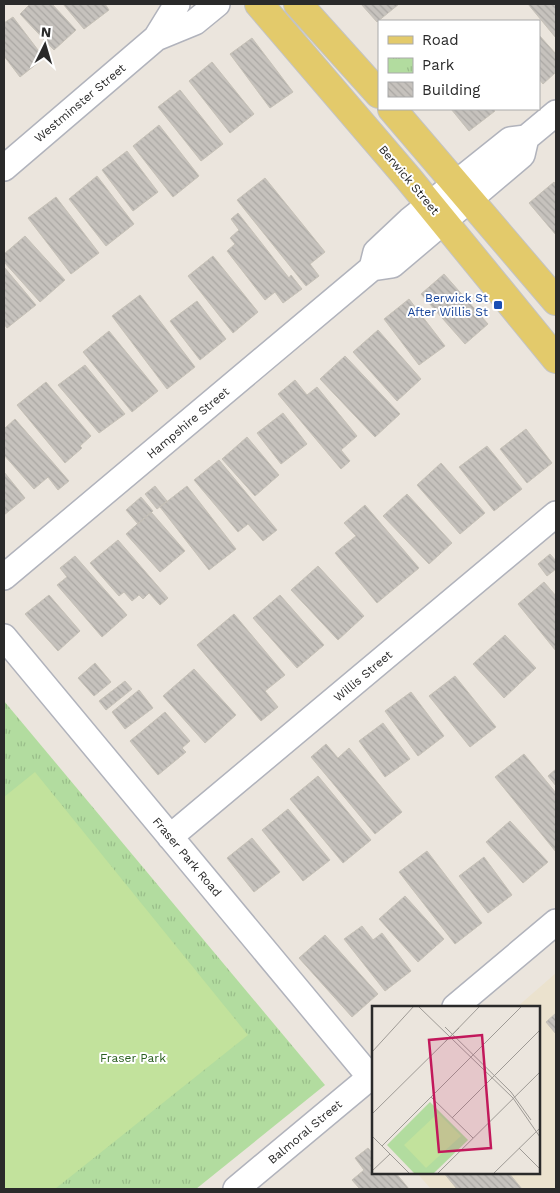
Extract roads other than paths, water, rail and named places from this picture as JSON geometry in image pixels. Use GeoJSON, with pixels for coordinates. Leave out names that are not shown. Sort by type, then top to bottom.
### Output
{"type":"FeatureCollection","features":[{"type":"Feature","properties":{"kind":"main road","name":"Berwick Street"},"geometry":{"type":"LineString","coordinates":[[258,4],[436,213],[556,359]]}},
{"type":"Feature","properties":{"kind":"main road"},"geometry":{"type":"LineString","coordinates":[[298,4],[378,93]]}},
{"type":"Feature","properties":{"kind":"main road"},"geometry":{"type":"LineString","coordinates":[[393,110],[556,301]]}},
{"type":"Feature","properties":{"kind":"street","name":"Westminster Street"},"geometry":{"type":"LineString","coordinates":[[4,168],[156,38],[178,4]]}},
{"type":"Feature","properties":{"kind":"street","name":"Westminster Street"},"geometry":{"type":"LineString","coordinates":[[156,38],[195,22],[217,4]]}},
{"type":"Feature","properties":{"kind":"street","name":"Hampshire Street"},"geometry":{"type":"LineString","coordinates":[[4,577],[372,268],[392,264],[436,213],[464,191],[510,140],[526,138],[556,113]]}},
{"type":"Feature","properties":{"kind":"street","name":"Willis Street"},"geometry":{"type":"LineString","coordinates":[[170,837],[556,514]]}},
{"type":"Feature","properties":{"kind":"street","name":"Fraser Park Road"},"geometry":{"type":"LineString","coordinates":[[4,637],[372,1076]]}},
{"type":"Feature","properties":{"kind":"street"},"geometry":{"type":"LineString","coordinates":[[456,1006],[556,922]]}},
{"type":"Feature","properties":{"kind":"street","name":"Balmoral Street"},"geometry":{"type":"LineString","coordinates":[[236,1189],[372,1076]]}},
{"type":"Feature","properties":{"kind":"place","name":"Berwick St After Willis St"},"geometry":{"type":"Point","coordinates":[498,305]}},
{"type":"Feature","properties":{"kind":"park label","name":"Fraser Park"},"geometry":{"type":"Point","coordinates":[133,1058]}}]}
